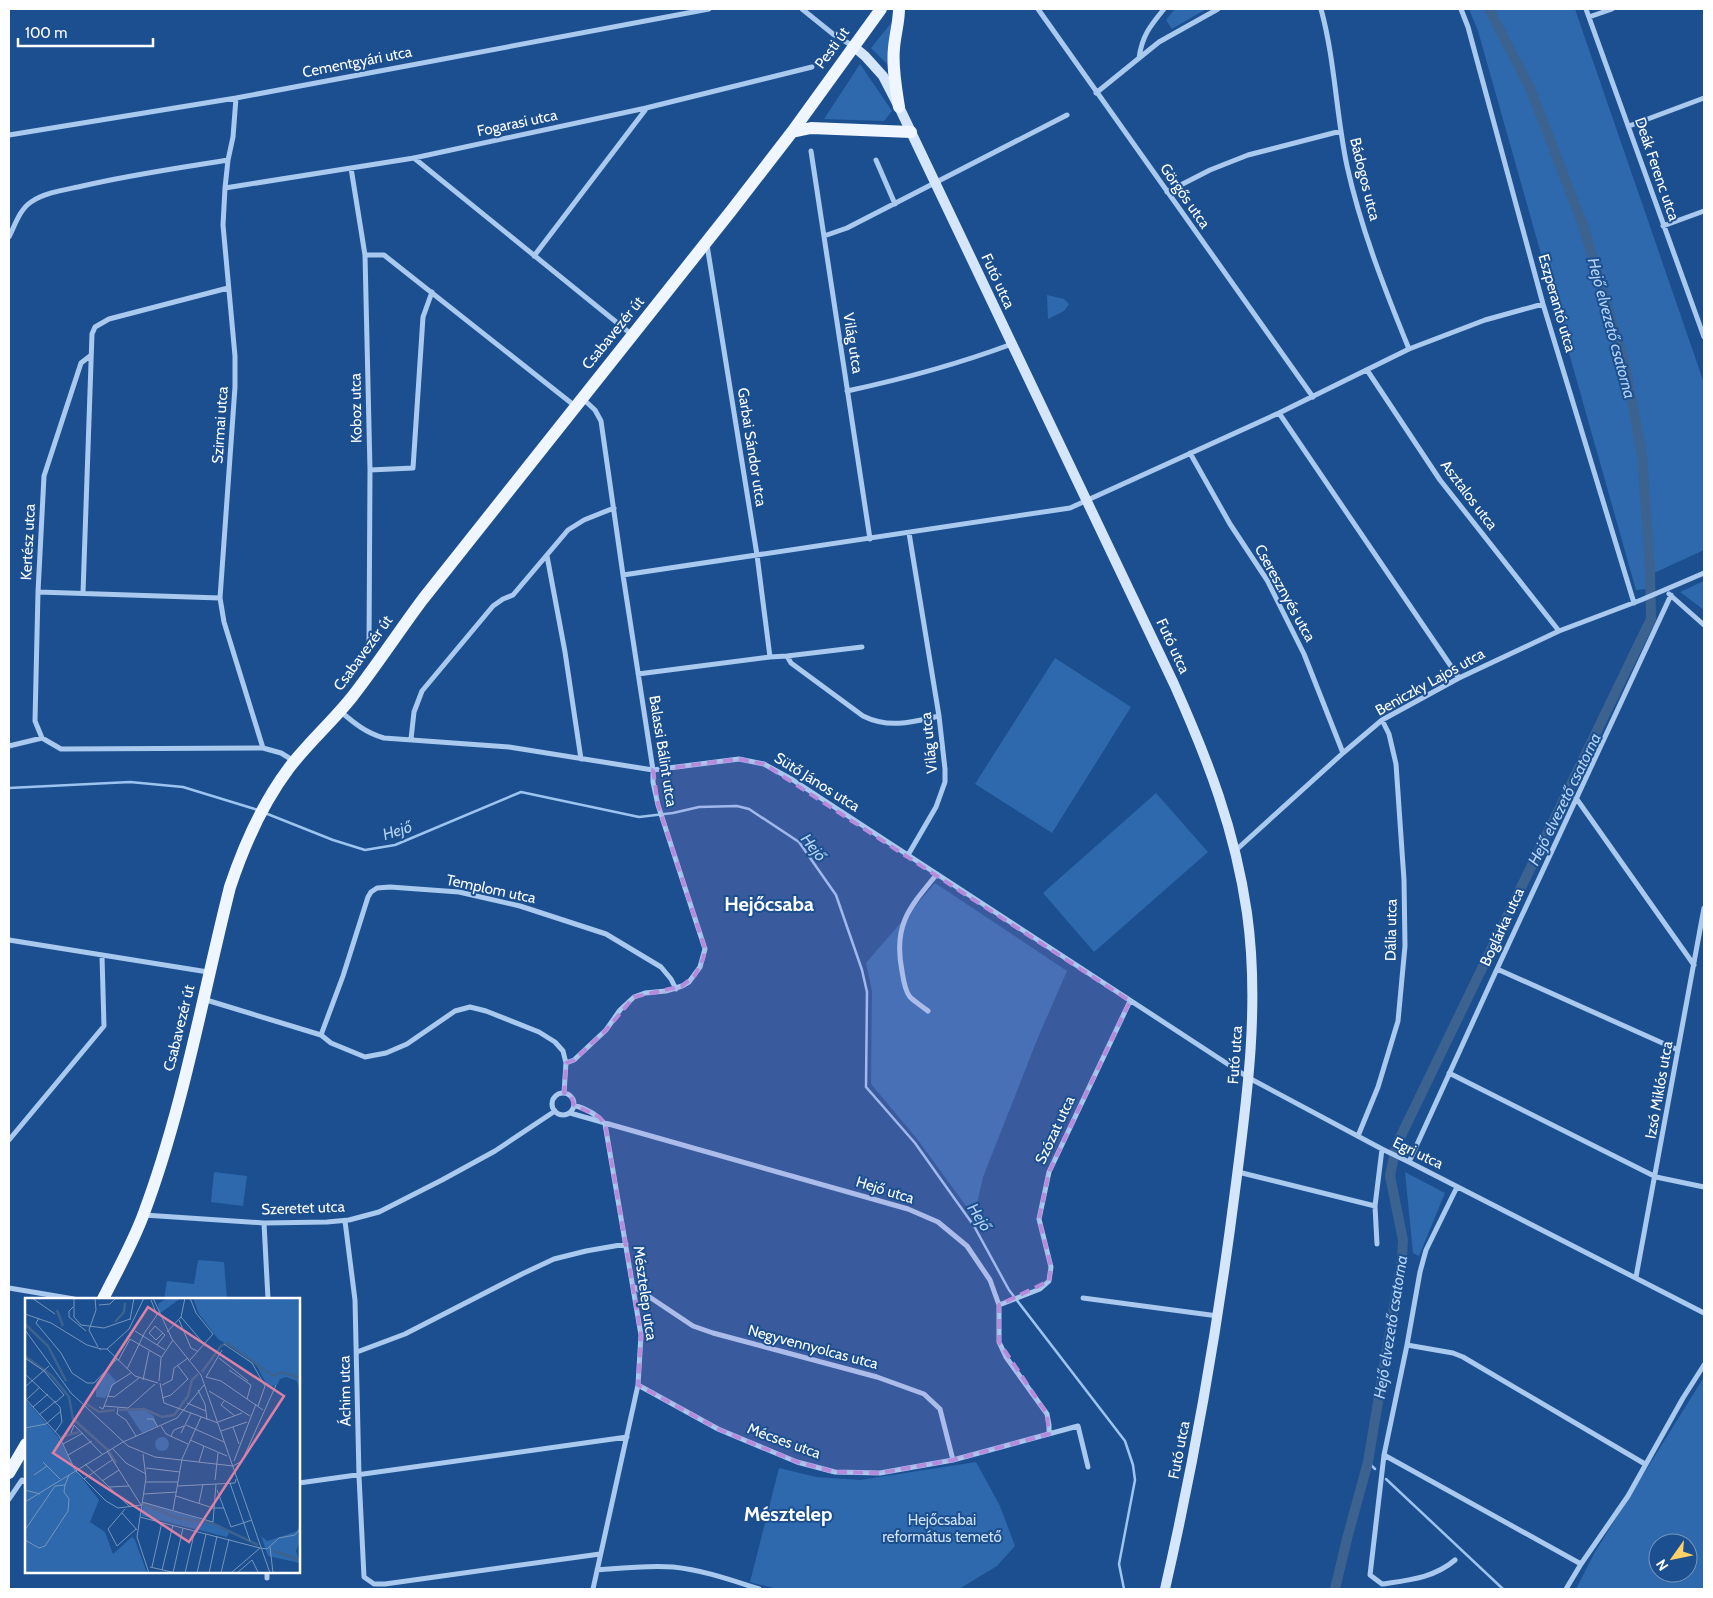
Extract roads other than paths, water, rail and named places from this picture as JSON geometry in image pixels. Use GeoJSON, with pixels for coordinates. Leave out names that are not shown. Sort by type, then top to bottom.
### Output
{"type":"FeatureCollection","features":[{"type":"Feature","properties":{"kind":"main road","name":"Pesti út"},"geometry":{"type":"LineString","coordinates":[[809,108],[881,9]]}},
{"type":"Feature","properties":{"kind":"main road"},"geometry":{"type":"LineString","coordinates":[[899,9],[894,48],[894,70],[899,107]]}},
{"type":"Feature","properties":{"kind":"main road","name":"Futó utca"},"geometry":{"type":"LineString","coordinates":[[853,46],[883,76],[899,107],[1170,675],[1200,740],[1226,813],[1236,851],[1247,915],[1251,956],[1252,1050],[1238,1172],[1218,1316],[1202,1410],[1165,1589]]}},
{"type":"Feature","properties":{"kind":"main road","name":"Csabavezér út"},"geometry":{"type":"LineString","coordinates":[[103,1298],[143,1214],[172,1124],[230,887],[240,856],[265,806],[295,762],[378,664],[399,631],[423,599],[707,242],[809,108]]}},
{"type":"Feature","properties":{"kind":"main road"},"geometry":{"type":"LineString","coordinates":[[792,132],[811,128],[911,132]]}},
{"type":"Feature","properties":{"kind":"main road"},"geometry":{"type":"LineString","coordinates":[[9,1474],[25,1446]]}},
{"type":"Feature","properties":{"kind":"street","name":"Cementgyári utca"},"geometry":{"type":"LineString","coordinates":[[9,135],[236,98],[709,9]]}},
{"type":"Feature","properties":{"kind":"street"},"geometry":{"type":"LineString","coordinates":[[802,9],[833,34],[853,46]]}},
{"type":"Feature","properties":{"kind":"street","name":"Görgős utca"},"geometry":{"type":"LineString","coordinates":[[1038,9],[1313,397]]}},
{"type":"Feature","properties":{"kind":"street"},"geometry":{"type":"LineString","coordinates":[[1139,58],[1140,47],[1146,31],[1164,9]]}},
{"type":"Feature","properties":{"kind":"street"},"geometry":{"type":"LineString","coordinates":[[1096,93],[1159,42],[1218,9]]}},
{"type":"Feature","properties":{"kind":"street","name":"Bádogos utca"},"geometry":{"type":"LineString","coordinates":[[1321,9],[1347,165],[1359,214],[1409,350]]}},
{"type":"Feature","properties":{"kind":"street","name":"Eszperantó utca"},"geometry":{"type":"LineString","coordinates":[[1461,9],[1468,27],[1543,304],[1634,603]]}},
{"type":"Feature","properties":{"kind":"street","name":"Deák Ferenc utca"},"geometry":{"type":"LineString","coordinates":[[1586,9],[1663,226],[1703,328],[1704,337]]}},
{"type":"Feature","properties":{"kind":"street"},"geometry":{"type":"LineString","coordinates":[[1589,17],[1612,9]]}},
{"type":"Feature","properties":{"kind":"street","name":"Fogarasi utca"},"geometry":{"type":"LineString","coordinates":[[225,188],[414,158],[646,108],[812,67]]}},
{"type":"Feature","properties":{"kind":"street","name":"Szirmai utca"},"geometry":{"type":"LineString","coordinates":[[236,98],[233,137],[225,188],[223,225],[235,356],[235,387],[220,598],[224,622],[263,748]]}},
{"type":"Feature","properties":{"kind":"street"},"geometry":{"type":"LineString","coordinates":[[1629,126],[1704,98]]}},
{"type":"Feature","properties":{"kind":"street"},"geometry":{"type":"LineString","coordinates":[[534,256],[646,108]]}},
{"type":"Feature","properties":{"kind":"street"},"geometry":{"type":"LineString","coordinates":[[824,236],[847,228],[1067,115]]}},
{"type":"Feature","properties":{"kind":"street"},"geometry":{"type":"LineString","coordinates":[[1167,192],[1210,170],[1248,155],[1341,132]]}},
{"type":"Feature","properties":{"kind":"street","name":"Világ utca"},"geometry":{"type":"LineString","coordinates":[[811,151],[870,538]]}},
{"type":"Feature","properties":{"kind":"street"},"geometry":{"type":"LineString","coordinates":[[414,158],[633,336]]}},
{"type":"Feature","properties":{"kind":"street"},"geometry":{"type":"LineString","coordinates":[[9,237],[22,210],[30,202],[38,198],[122,176],[228,160]]}},
{"type":"Feature","properties":{"kind":"street"},"geometry":{"type":"LineString","coordinates":[[876,160],[894,204]]}},
{"type":"Feature","properties":{"kind":"street","name":"Koboz utca"},"geometry":{"type":"LineString","coordinates":[[351,168],[364,255],[370,470],[370,648]]}},
{"type":"Feature","properties":{"kind":"street"},"geometry":{"type":"LineString","coordinates":[[1663,226],[1704,211]]}},
{"type":"Feature","properties":{"kind":"street","name":"Garbai Sándor utca"},"geometry":{"type":"LineString","coordinates":[[707,242],[757,555],[770,657]]}},
{"type":"Feature","properties":{"kind":"street","name":"Balassi Bálint utca"},"geometry":{"type":"LineString","coordinates":[[364,255],[384,254],[579,402],[595,410],[601,421],[653,770],[653,782],[663,822],[705,948],[700,967],[689,982],[666,992],[645,993],[634,996],[620,1010],[606,1030],[574,1060],[566,1063]]}},
{"type":"Feature","properties":{"kind":"street","name":"Kertész utca"},"geometry":{"type":"LineString","coordinates":[[83,593],[90,356],[92,334],[95,327],[108,319],[228,288]]}},
{"type":"Feature","properties":{"kind":"street"},"geometry":{"type":"LineString","coordinates":[[370,470],[413,468],[423,317],[432,292]]}},
{"type":"Feature","properties":{"kind":"street"},"geometry":{"type":"LineString","coordinates":[[623,575],[1070,508],[1313,397],[1409,350],[1485,320],[1543,304]]}},
{"type":"Feature","properties":{"kind":"street"},"geometry":{"type":"LineString","coordinates":[[848,391],[974,358],[1012,344]]}},
{"type":"Feature","properties":{"kind":"street","name":"Kertész utca"},"geometry":{"type":"LineString","coordinates":[[42,738],[35,721],[38,592],[44,476],[81,363],[90,356]]}},
{"type":"Feature","properties":{"kind":"street","name":"Asztalos utca"},"geometry":{"type":"LineString","coordinates":[[1367,370],[1440,480],[1559,630]]}},
{"type":"Feature","properties":{"kind":"street"},"geometry":{"type":"LineString","coordinates":[[1278,413],[1459,678]]}},
{"type":"Feature","properties":{"kind":"street","name":"Cseresznyés utca"},"geometry":{"type":"LineString","coordinates":[[1190,454],[1230,524],[1267,580],[1304,654],[1343,753]]}},
{"type":"Feature","properties":{"kind":"street"},"geometry":{"type":"LineString","coordinates":[[411,739],[414,712],[422,692],[493,606],[513,595],[568,530],[584,520],[614,508]]}},
{"type":"Feature","properties":{"kind":"street","name":"Világ utca"},"geometry":{"type":"LineString","coordinates":[[908,855],[936,806],[945,782],[939,716],[909,533]]}},
{"type":"Feature","properties":{"kind":"street"},"geometry":{"type":"LineString","coordinates":[[546,556],[565,652],[581,759]]}},
{"type":"Feature","properties":{"kind":"street","name":"Beniczky Lajos utca"},"geometry":{"type":"LineString","coordinates":[[1236,851],[1382,720],[1459,678],[1559,630],[1634,603],[1704,573]]}},
{"type":"Feature","properties":{"kind":"street"},"geometry":{"type":"LineString","coordinates":[[1665,590],[1704,626]]}},
{"type":"Feature","properties":{"kind":"street"},"geometry":{"type":"LineString","coordinates":[[38,592],[220,598]]}},
{"type":"Feature","properties":{"kind":"street","name":"Boglárka utca"},"geometry":{"type":"LineString","coordinates":[[1409,1162],[1671,595]]}},
{"type":"Feature","properties":{"kind":"street"},"geometry":{"type":"LineString","coordinates":[[638,674],[862,647]]}},
{"type":"Feature","properties":{"kind":"street"},"geometry":{"type":"LineString","coordinates":[[787,656],[791,663],[863,716],[874,721],[886,724],[902,724],[939,716]]}},
{"type":"Feature","properties":{"kind":"street","name":"Sütő János utca"},"geometry":{"type":"LineString","coordinates":[[340,711],[371,734],[384,738],[509,747],[653,770],[738,759],[764,764],[793,780],[1130,1001]]}},
{"type":"Feature","properties":{"kind":"street","name":"Dália utca"},"geometry":{"type":"LineString","coordinates":[[1358,1136],[1378,1087],[1398,1021],[1405,946],[1404,880],[1396,764],[1389,734],[1382,720]]}},
{"type":"Feature","properties":{"kind":"street"},"geometry":{"type":"LineString","coordinates":[[9,746],[42,738],[62,749],[263,748],[281,753],[295,762]]}},
{"type":"Feature","properties":{"kind":"street"},"geometry":{"type":"LineString","coordinates":[[1576,798],[1694,965]]}},
{"type":"Feature","properties":{"kind":"street"},"geometry":{"type":"LineString","coordinates":[[928,1011],[908,996],[899,954],[900,935],[904,920],[915,901],[937,874]]}},
{"type":"Feature","properties":{"kind":"street","name":"Templom utca"},"geometry":{"type":"LineString","coordinates":[[321,1035],[343,976],[368,897],[377,888],[390,887],[459,892],[520,906],[606,934],[661,967],[676,988]]}},
{"type":"Feature","properties":{"kind":"street","name":"Izsó Miklós utca"},"geometry":{"type":"LineString","coordinates":[[1636,1277],[1656,1177],[1704,908]]}},
{"type":"Feature","properties":{"kind":"street"},"geometry":{"type":"LineString","coordinates":[[9,940],[209,972]]}},
{"type":"Feature","properties":{"kind":"street"},"geometry":{"type":"LineString","coordinates":[[9,1140],[104,1026],[102,956]]}},
{"type":"Feature","properties":{"kind":"street"},"geometry":{"type":"LineString","coordinates":[[1497,968],[1678,1050]]}},
{"type":"Feature","properties":{"kind":"street"},"geometry":{"type":"LineString","coordinates":[[204,999],[321,1035],[331,1043],[365,1057],[386,1053],[407,1044],[455,1011],[470,1007],[486,1011],[538,1032],[555,1042],[563,1051],[566,1063],[564,1093]]}},
{"type":"Feature","properties":{"kind":"street","name":"Egri utca"},"geometry":{"type":"LineString","coordinates":[[1130,1001],[1249,1078],[1403,1160],[1704,1313]]}},
{"type":"Feature","properties":{"kind":"street","name":"Szózat utca"},"geometry":{"type":"LineString","coordinates":[[999,1305],[1040,1289],[1049,1281],[1051,1267],[1038,1219],[1049,1172],[1130,1001]]}},
{"type":"Feature","properties":{"kind":"street"},"geometry":{"type":"LineString","coordinates":[[1449,1073],[1656,1177],[1704,1188]]}},
{"type":"Feature","properties":{"kind":"street"},"geometry":{"type":"LineString","coordinates":[[564,1093],[571,1096],[574,1105],[570,1113],[561,1115],[555,1111],[552,1105],[553,1099],[557,1095],[564,1093]]}},
{"type":"Feature","properties":{"kind":"street"},"geometry":{"type":"LineString","coordinates":[[574,1105],[599,1116],[605,1124]]}},
{"type":"Feature","properties":{"kind":"street","name":"Szeretet utca"},"geometry":{"type":"LineString","coordinates":[[143,1214],[264,1223],[345,1221],[379,1212],[442,1180],[495,1151],[555,1111]]}},
{"type":"Feature","properties":{"kind":"street","name":"Hejő utca"},"geometry":{"type":"LineString","coordinates":[[570,1113],[908,1209],[938,1222],[967,1246],[990,1280],[999,1305],[999,1342],[1006,1357],[1047,1414],[1049,1434]]}},
{"type":"Feature","properties":{"kind":"street","name":"Mésztelep utca"},"geometry":{"type":"LineString","coordinates":[[593,1589],[638,1385],[641,1335],[605,1124]]}},
{"type":"Feature","properties":{"kind":"street"},"geometry":{"type":"LineString","coordinates":[[1376,1244],[1375,1206],[1382,1149]]}},
{"type":"Feature","properties":{"kind":"street"},"geometry":{"type":"LineString","coordinates":[[1238,1172],[1375,1206]]}},
{"type":"Feature","properties":{"kind":"street"},"geometry":{"type":"LineString","coordinates":[[1455,1560],[1444,1569],[1425,1577],[1382,1584],[1370,1575],[1384,1455],[1420,1272],[1426,1250],[1457,1187]]}},
{"type":"Feature","properties":{"kind":"street","name":"Áchim utca"},"geometry":{"type":"LineString","coordinates":[[345,1221],[355,1300],[359,1476],[364,1577],[374,1584],[600,1554]]}},
{"type":"Feature","properties":{"kind":"street"},"geometry":{"type":"LineString","coordinates":[[264,1223],[268,1298]]}},
{"type":"Feature","properties":{"kind":"street"},"geometry":{"type":"LineString","coordinates":[[357,1352],[405,1334],[554,1259],[626,1244]]}},
{"type":"Feature","properties":{"kind":"street","name":"Negyvennyolcas utca"},"geometry":{"type":"LineString","coordinates":[[633,1286],[693,1326],[877,1377],[924,1394],[940,1409],[954,1460]]}},
{"type":"Feature","properties":{"kind":"street"},"geometry":{"type":"LineString","coordinates":[[9,1288],[68,1298]]}},
{"type":"Feature","properties":{"kind":"street"},"geometry":{"type":"LineString","coordinates":[[1083,1298],[1218,1316]]}},
{"type":"Feature","properties":{"kind":"street"},"geometry":{"type":"LineString","coordinates":[[1407,1345],[1453,1353],[1463,1357],[1645,1464]]}},
{"type":"Feature","properties":{"kind":"street"},"geometry":{"type":"LineString","coordinates":[[1566,1589],[1628,1496],[1683,1398],[1704,1365]]}},
{"type":"Feature","properties":{"kind":"street","name":"Mécses utca"},"geometry":{"type":"LineString","coordinates":[[638,1385],[718,1429],[797,1462],[836,1472],[880,1473],[954,1460],[1078,1426],[1088,1467]]}},
{"type":"Feature","properties":{"kind":"street"},"geometry":{"type":"LineString","coordinates":[[300,1483],[627,1437]]}},
{"type":"Feature","properties":{"kind":"street"},"geometry":{"type":"LineString","coordinates":[[1384,1455],[1581,1564]]}},
{"type":"Feature","properties":{"kind":"street"},"geometry":{"type":"LineString","coordinates":[[9,1499],[22,1480],[25,1482]]}},
{"type":"Feature","properties":{"kind":"street"},"geometry":{"type":"LineString","coordinates":[[597,1570],[656,1566],[673,1567],[715,1576],[759,1589]]}},
{"type":"Feature","properties":{"kind":"street"},"geometry":{"type":"LineString","coordinates":[[266,1578],[267,1573]]}},
{"type":"Feature","properties":{"kind":"waterway","name":"Hejő elvezető csatorna"},"geometry":{"type":"LineString","coordinates":[[1335,1589],[1368,1462],[1402,1259],[1403,1240],[1390,1176],[1396,1146],[1651,619],[1650,568],[1642,455],[1625,365],[1583,225],[1530,88],[1489,9]]}},
{"type":"Feature","properties":{"kind":"waterway","name":"Hejő"},"geometry":{"type":"LineString","coordinates":[[9,788],[130,782],[183,787],[258,810]]}},
{"type":"Feature","properties":{"kind":"waterway","name":"Hejő"},"geometry":{"type":"LineString","coordinates":[[265,813],[333,840],[365,850],[395,845],[521,792],[639,817],[673,813],[699,807],[737,806],[749,809],[799,842],[836,895],[862,970],[867,992],[866,1087],[915,1143],[974,1226],[1009,1290],[1125,1441],[1133,1465],[1135,1480],[1119,1564],[1124,1589]]}},
{"type":"Feature","properties":{"kind":"waterway"},"geometry":{"type":"LineString","coordinates":[[1368,1462],[1375,1469]]}},
{"type":"Feature","properties":{"kind":"waterway"},"geometry":{"type":"LineString","coordinates":[[1386,1479],[1503,1589]]}},
{"type":"Feature","properties":{"kind":"district","name":"Hejőcsaba"},"geometry":{"type":"Point","coordinates":[769,904]}},
{"type":"Feature","properties":{"kind":"district","name":"Mésztelep"},"geometry":{"type":"Point","coordinates":[788,1514]}},
{"type":"Feature","properties":{"kind":"park label","name":"Hejőcsabai református temető"},"geometry":{"type":"Point","coordinates":[942,1528]}}]}
